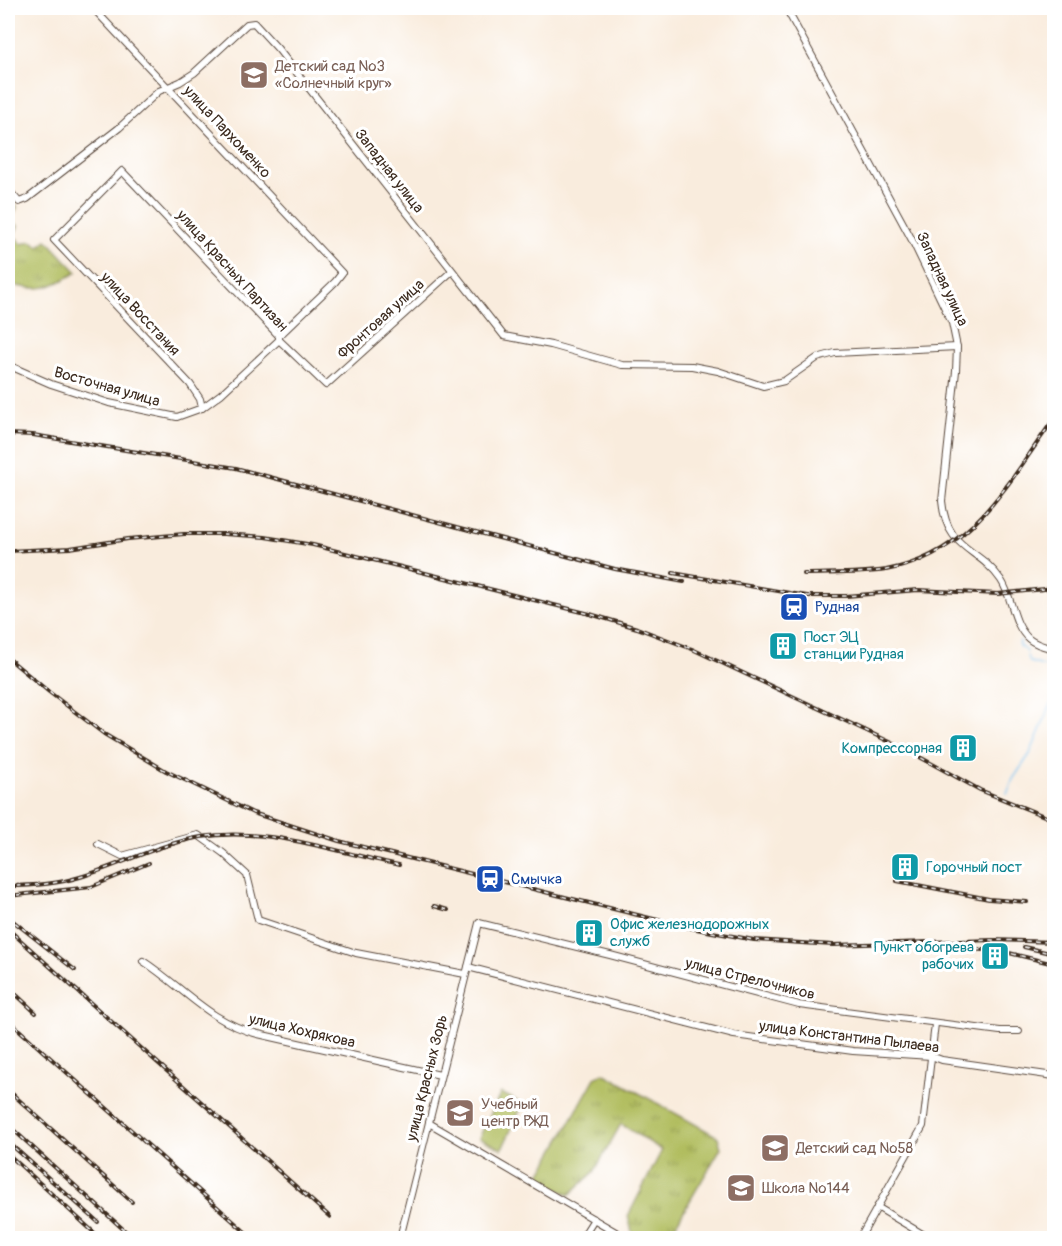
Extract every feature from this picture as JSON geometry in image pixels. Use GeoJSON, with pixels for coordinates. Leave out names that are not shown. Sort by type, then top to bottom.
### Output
{"type":"FeatureCollection","features":[{"type":"Feature","properties":{"kind":"street","name":"улица Пархоменко"},"geometry":{"type":"LineString","coordinates":[[93,8],[342,273],[279,338]]}},
{"type":"Feature","properties":{"kind":"street","name":"Западная улица"},"geometry":{"type":"LineString","coordinates":[[786,8],[912,240],[952,323],[957,347],[957,371],[942,501],[944,521],[956,540],[1000,578],[1020,626],[1028,638],[1039,645],[1054,649]]}},
{"type":"Feature","properties":{"kind":"street","name":"Западная улица"},"geometry":{"type":"LineString","coordinates":[[168,86],[194,73],[247,24],[254,23],[306,84],[504,336],[551,345],[622,365],[692,366],[718,371],[763,386],[784,381],[817,358],[835,352],[957,347]]}},
{"type":"Feature","properties":{"kind":"street"},"geometry":{"type":"LineString","coordinates":[[8,189],[19,202],[27,199],[119,128],[159,91],[168,86]]}},
{"type":"Feature","properties":{"kind":"street","name":"улица Красных Партизан"},"geometry":{"type":"LineString","coordinates":[[54,240],[122,171],[326,385]]}},
{"type":"Feature","properties":{"kind":"street","name":"улица Восстания"},"geometry":{"type":"LineString","coordinates":[[54,240],[190,384],[200,399],[202,408]]}},
{"type":"Feature","properties":{"kind":"street","name":"Фронтовая улица"},"geometry":{"type":"LineString","coordinates":[[326,385],[452,271]]}},
{"type":"Feature","properties":{"kind":"street"},"geometry":{"type":"LineString","coordinates":[[202,408],[221,394],[279,338]]}},
{"type":"Feature","properties":{"kind":"street","name":"Восточная улица"},"geometry":{"type":"LineString","coordinates":[[8,365],[51,384],[109,403],[165,416],[177,417],[202,408]]}},
{"type":"Feature","properties":{"kind":"street"},"geometry":{"type":"LineString","coordinates":[[98,844],[122,856],[198,835],[224,853],[247,875],[258,920],[357,953],[465,974]]}},
{"type":"Feature","properties":{"kind":"street","name":"улица Красных Зорь"},"geometry":{"type":"LineString","coordinates":[[400,1239],[479,923]]}},
{"type":"Feature","properties":{"kind":"street","name":"улица Стрелочников"},"geometry":{"type":"LineString","coordinates":[[479,923],[610,955],[790,1004],[935,1024],[1008,1032],[1019,1031]]}},
{"type":"Feature","properties":{"kind":"street","name":"улица Хохрякова"},"geometry":{"type":"LineString","coordinates":[[142,961],[231,1026],[440,1075]]}},
{"type":"Feature","properties":{"kind":"street","name":"улица Константина Пылаева"},"geometry":{"type":"LineString","coordinates":[[468,967],[735,1035],[853,1051],[931,1056],[942,1060],[1054,1076]]}},
{"type":"Feature","properties":{"kind":"street"},"geometry":{"type":"LineString","coordinates":[[860,1239],[923,1126],[935,1024]]}},
{"type":"Feature","properties":{"kind":"street"},"geometry":{"type":"LineString","coordinates":[[429,1124],[626,1239]]}},
{"type":"Feature","properties":{"kind":"street"},"geometry":{"type":"LineString","coordinates":[[878,1207],[929,1239]]}},
{"type":"Feature","properties":{"kind":"street"},"geometry":{"type":"LineString","coordinates":[[582,1239],[594,1219]]}},
{"type":"Feature","properties":{"kind":"green space"},"geometry":{"type":"Polygon","coordinates":[[[8,196],[17,207],[12,220],[18,226],[14,236],[22,244],[31,241],[39,246],[47,240],[77,272],[44,287],[28,288],[8,284],[8,196]]]}},
{"type":"Feature","properties":{"kind":"green space"},"geometry":{"type":"Polygon","coordinates":[[[603,1073],[718,1137],[721,1148],[668,1238],[643,1238],[632,1232],[628,1216],[662,1150],[621,1124],[594,1172],[569,1195],[538,1179],[595,1078],[603,1073]]]}},
{"type":"Feature","properties":{"kind":"green space"},"geometry":{"type":"Polygon","coordinates":[[[501,1093],[523,1104],[502,1149],[479,1138],[501,1093]]]}},
{"type":"Feature","properties":{"kind":"waterway"},"geometry":{"type":"LineString","coordinates":[[1020,641],[1019,646],[1025,650]]}},
{"type":"Feature","properties":{"kind":"waterway"},"geometry":{"type":"LineString","coordinates":[[1027,656],[1030,662],[1054,667]]}},
{"type":"Feature","properties":{"kind":"waterway"},"geometry":{"type":"LineString","coordinates":[[1007,794],[1013,779],[1030,754],[1054,697]]}},
{"type":"Feature","properties":{"kind":"railway"},"geometry":{"type":"LineString","coordinates":[[804,574],[886,570],[916,562],[942,549],[965,532],[985,512],[1003,491],[1054,419]]}},
{"type":"Feature","properties":{"kind":"railway"},"geometry":{"type":"LineString","coordinates":[[8,434],[33,435],[236,468],[615,569],[684,582]]}},
{"type":"Feature","properties":{"kind":"railway"},"geometry":{"type":"LineString","coordinates":[[8,551],[70,548],[128,539],[184,534],[265,537],[313,545],[590,614],[637,628],[692,649],[905,749],[980,790],[1054,820]]}},
{"type":"Feature","properties":{"kind":"railway"},"geometry":{"type":"LineString","coordinates":[[673,573],[807,596],[846,596],[918,590],[998,594],[1054,588]]}},
{"type":"Feature","properties":{"kind":"railway"},"geometry":{"type":"LineString","coordinates":[[8,658],[104,734],[166,771],[253,813],[339,841],[686,927],[754,940],[833,945],[993,940],[1054,942]]}},
{"type":"Feature","properties":{"kind":"railway"},"geometry":{"type":"LineString","coordinates":[[8,886],[26,886],[71,879],[185,840],[226,835],[250,835],[301,842],[399,865]]}},
{"type":"Feature","properties":{"kind":"railway"},"geometry":{"type":"LineString","coordinates":[[8,896],[91,887],[149,863]]}},
{"type":"Feature","properties":{"kind":"railway"},"geometry":{"type":"LineString","coordinates":[[897,881],[989,899],[1027,902]]}},
{"type":"Feature","properties":{"kind":"railway"},"geometry":{"type":"LineString","coordinates":[[434,906],[448,910]]}},
{"type":"Feature","properties":{"kind":"railway"},"geometry":{"type":"LineString","coordinates":[[8,917],[75,970]]}},
{"type":"Feature","properties":{"kind":"railway"},"geometry":{"type":"LineString","coordinates":[[8,929],[330,1217]]}},
{"type":"Feature","properties":{"kind":"railway"},"geometry":{"type":"LineString","coordinates":[[1024,947],[1054,954]]}},
{"type":"Feature","properties":{"kind":"railway"},"geometry":{"type":"LineString","coordinates":[[967,949],[1001,951],[1054,964]]}},
{"type":"Feature","properties":{"kind":"railway"},"geometry":{"type":"LineString","coordinates":[[8,987],[36,1013]]}},
{"type":"Feature","properties":{"kind":"railway"},"geometry":{"type":"LineString","coordinates":[[8,1020],[252,1238]]}},
{"type":"Feature","properties":{"kind":"railway"},"geometry":{"type":"LineString","coordinates":[[8,1090],[132,1202]]}},
{"type":"Feature","properties":{"kind":"railway"},"geometry":{"type":"LineString","coordinates":[[8,1125],[133,1238]]}},
{"type":"Feature","properties":{"kind":"railway"},"geometry":{"type":"LineString","coordinates":[[8,1142],[98,1222]]}},
{"type":"Feature","properties":{"kind":"railway"},"geometry":{"type":"LineString","coordinates":[[8,1154],[100,1238]]}},
{"type":"Feature","properties":{"kind":"place","name":"Детский сад №3 «Солнечный круг»"},"geometry":{"type":"Point","coordinates":[254,75]}},
{"type":"Feature","properties":{"kind":"place","name":"Рудная"},"geometry":{"type":"Point","coordinates":[794,607]}},
{"type":"Feature","properties":{"kind":"place","name":"Пост ЭЦ станции Рудная"},"geometry":{"type":"Point","coordinates":[783,646]}},
{"type":"Feature","properties":{"kind":"place","name":"Компрессорная"},"geometry":{"type":"Point","coordinates":[963,748]}},
{"type":"Feature","properties":{"kind":"place","name":"Горочный пост"},"geometry":{"type":"Point","coordinates":[905,867]}},
{"type":"Feature","properties":{"kind":"place","name":"Смычка"},"geometry":{"type":"Point","coordinates":[490,879]}},
{"type":"Feature","properties":{"kind":"place","name":"Офис железнодорожных служб"},"geometry":{"type":"Point","coordinates":[589,933]}},
{"type":"Feature","properties":{"kind":"place","name":"Пункт обогрева рабочих"},"geometry":{"type":"Point","coordinates":[995,956]}},
{"type":"Feature","properties":{"kind":"place","name":"Учебный центр РЖД"},"geometry":{"type":"Point","coordinates":[460,1113]}},
{"type":"Feature","properties":{"kind":"place","name":"Детский сад №58"},"geometry":{"type":"Point","coordinates":[775,1148]}},
{"type":"Feature","properties":{"kind":"place","name":"Школа №144"},"geometry":{"type":"Point","coordinates":[741,1188]}}]}
